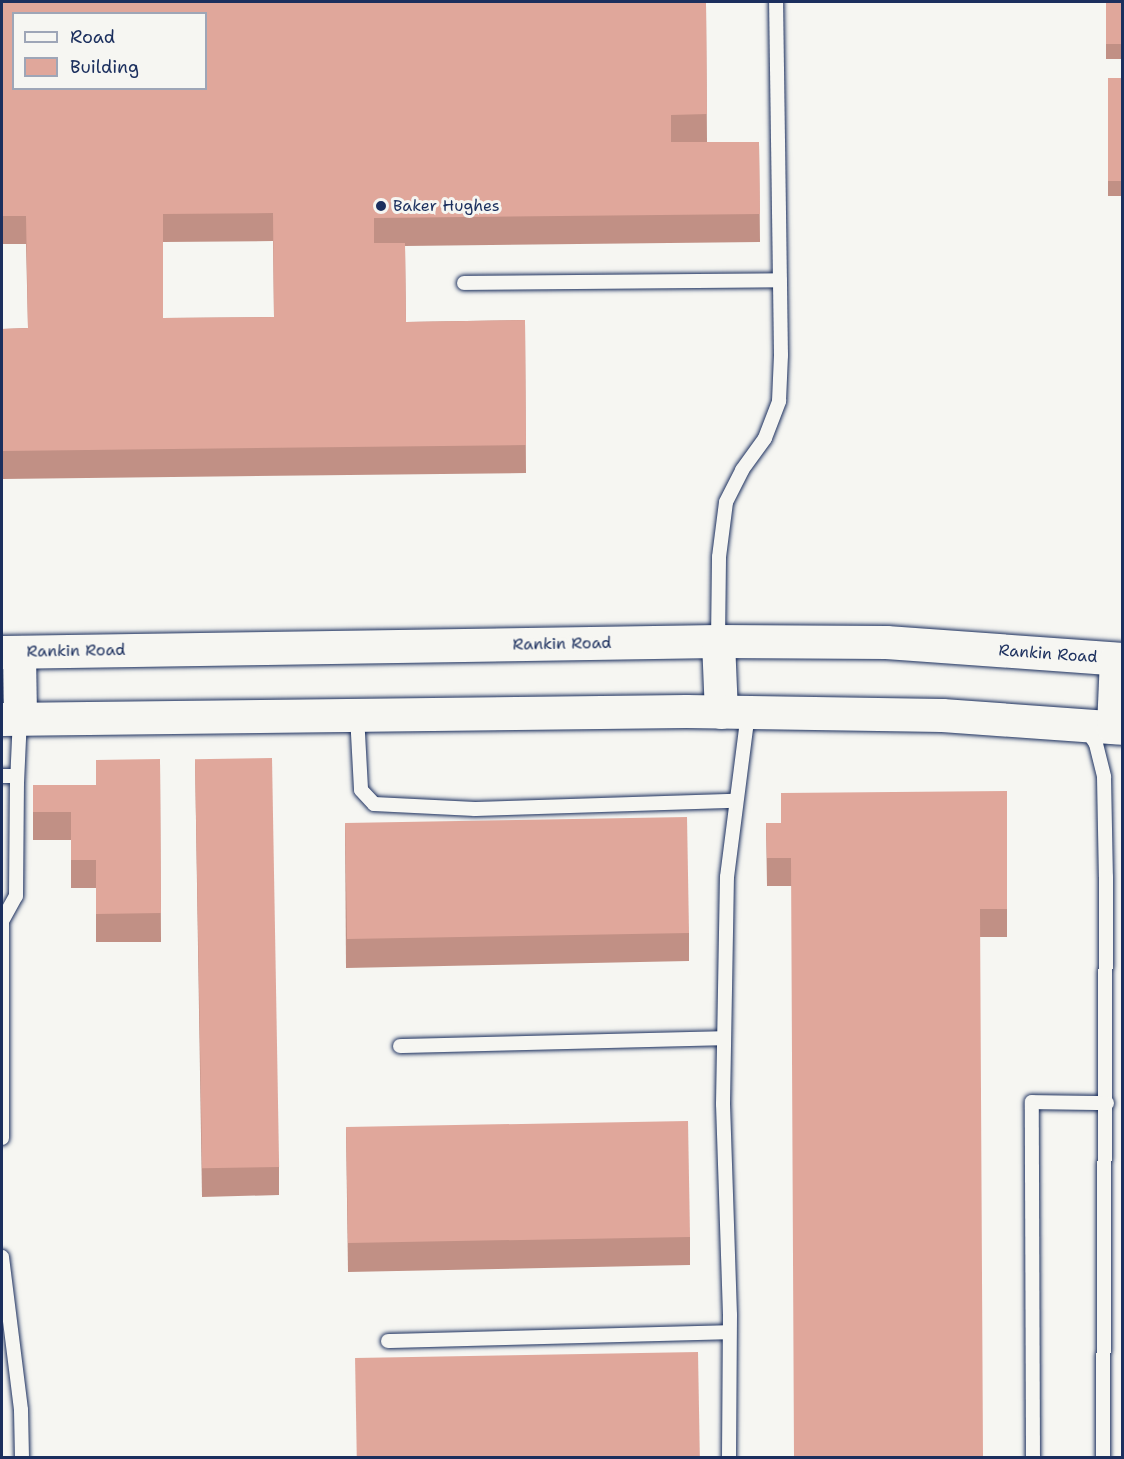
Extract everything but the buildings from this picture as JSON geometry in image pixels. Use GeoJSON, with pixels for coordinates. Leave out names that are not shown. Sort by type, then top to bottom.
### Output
{"type":"FeatureCollection","features":[{"type":"Feature","properties":{"kind":"main road","name":"Rankin Road"},"geometry":{"type":"LineString","coordinates":[[10,652],[718,641],[886,642],[1119,659]]}},
{"type":"Feature","properties":{"kind":"main road"},"geometry":{"type":"LineString","coordinates":[[718,641],[734,712]]}},
{"type":"Feature","properties":{"kind":"main road"},"geometry":{"type":"LineString","coordinates":[[10,652],[11,719],[734,712],[942,715],[1106,726],[1119,659]]}},
{"type":"Feature","properties":{"kind":"lane"},"geometry":{"type":"LineString","coordinates":[[718,641],[719,557],[726,502],[742,470],[765,438],[779,400],[780,280],[776,2]]}},
{"type":"Feature","properties":{"kind":"lane"},"geometry":{"type":"LineString","coordinates":[[464,283],[780,280]]}},
{"type":"Feature","properties":{"kind":"lane"},"geometry":{"type":"LineString","coordinates":[[729,1458],[729,1332],[723,1104],[727,877],[736,801],[734,712]]}},
{"type":"Feature","properties":{"kind":"lane"},"geometry":{"type":"LineString","coordinates":[[357,715],[361,790],[374,804],[475,809],[736,801]]}},
{"type":"Feature","properties":{"kind":"lane"},"geometry":{"type":"LineString","coordinates":[[2,1138],[2,921],[16,896],[17,776],[11,719]]}},
{"type":"Feature","properties":{"kind":"lane"},"geometry":{"type":"LineString","coordinates":[[1104,1458],[1107,1103],[1104,777],[1096,744],[1106,726]]}},
{"type":"Feature","properties":{"kind":"lane"},"geometry":{"type":"LineString","coordinates":[[2,776],[17,776]]}},
{"type":"Feature","properties":{"kind":"lane"},"geometry":{"type":"LineString","coordinates":[[400,1046],[724,1038]]}},
{"type":"Feature","properties":{"kind":"lane"},"geometry":{"type":"LineString","coordinates":[[1033,1458],[1032,1102],[1107,1103]]}},
{"type":"Feature","properties":{"kind":"lane"},"geometry":{"type":"LineString","coordinates":[[2,1257],[21,1410],[22,1458]]}},
{"type":"Feature","properties":{"kind":"lane"},"geometry":{"type":"LineString","coordinates":[[388,1341],[729,1332]]}},
{"type":"Feature","properties":{"kind":"place","name":"Baker Hughes"},"geometry":{"type":"Point","coordinates":[381,206]}}]}
